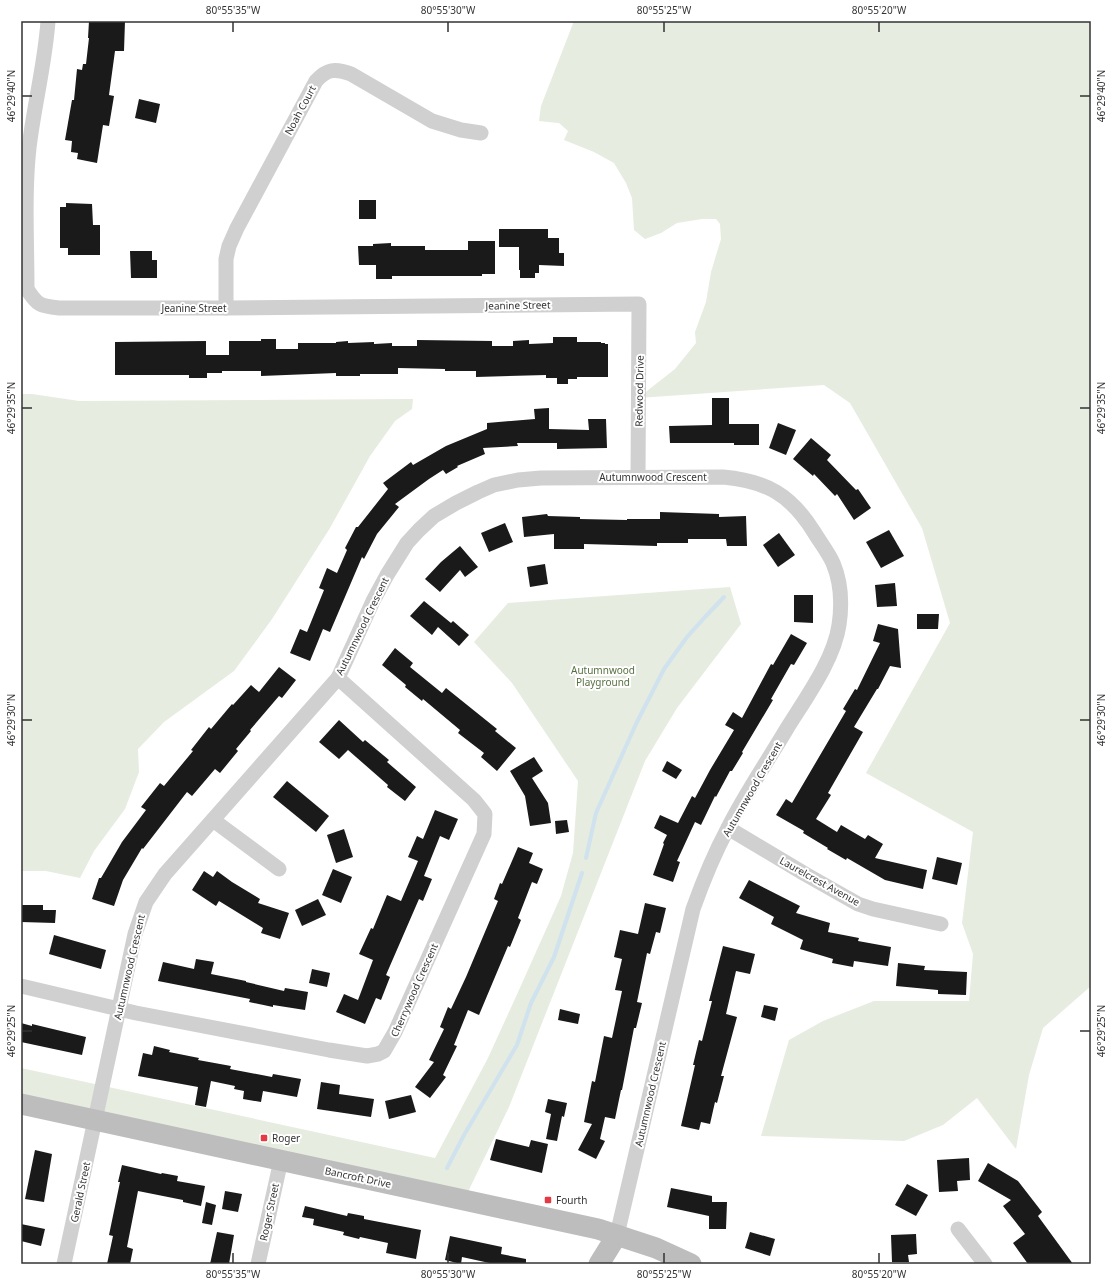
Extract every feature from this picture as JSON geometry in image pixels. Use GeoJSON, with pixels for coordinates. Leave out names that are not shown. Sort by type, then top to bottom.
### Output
{"type":"FeatureCollection","features":[{"type":"Feature","properties":{"kind":"main road","name":"Bancroft Drive"},"geometry":{"type":"LineString","coordinates":[[21,1104],[589,1227],[656,1248],[691,1264]]}},
{"type":"Feature","properties":{"kind":"main road"},"geometry":{"type":"LineString","coordinates":[[599,1264],[617,1235]]}},
{"type":"Feature","properties":{"kind":"street","name":"Jeanine Street"},"geometry":{"type":"LineString","coordinates":[[48,21],[45,55],[33,123],[27,173],[27,289],[34,301],[46,306],[59,308],[639,304]]}},
{"type":"Feature","properties":{"kind":"street","name":"Noah Court"},"geometry":{"type":"LineString","coordinates":[[226,308],[226,259],[229,246],[237,228],[316,81],[321,75],[334,70],[341,70],[351,74],[432,121],[461,130],[481,133]]}},
{"type":"Feature","properties":{"kind":"street","name":"Redwood Drive"},"geometry":{"type":"LineString","coordinates":[[638,477],[639,304]]}},
{"type":"Feature","properties":{"kind":"street","name":"Autumnwood Crescent"},"geometry":{"type":"LineString","coordinates":[[96,1120],[135,934],[146,902],[166,874],[338,678],[373,601],[406,543],[434,516],[456,503],[494,485],[518,480],[541,478],[638,477],[723,477],[740,479],[761,484],[774,490],[788,500],[800,511],[833,562],[838,577],[841,611],[837,639],[819,675],[728,828],[709,868],[694,908],[617,1235]]}},
{"type":"Feature","properties":{"kind":"street","name":"Cherrywood Crescent"},"geometry":{"type":"LineString","coordinates":[[21,986],[118,1010],[329,1050],[367,1056],[384,1051],[389,1044],[484,834],[485,814],[474,800],[338,678]]}},
{"type":"Feature","properties":{"kind":"street"},"geometry":{"type":"LineString","coordinates":[[213,820],[279,869]]}},
{"type":"Feature","properties":{"kind":"street","name":"Laurelcrest Avenue"},"geometry":{"type":"LineString","coordinates":[[728,828],[858,904],[941,924]]}},
{"type":"Feature","properties":{"kind":"street","name":"Gerald Street"},"geometry":{"type":"LineString","coordinates":[[64,1264],[96,1120]]}},
{"type":"Feature","properties":{"kind":"street","name":"Roger Street"},"geometry":{"type":"LineString","coordinates":[[258,1264],[281,1160]]}},
{"type":"Feature","properties":{"kind":"street"},"geometry":{"type":"LineString","coordinates":[[958,1229],[985,1264]]}},
{"type":"Feature","properties":{"kind":"green space"},"geometry":{"type":"Polygon","coordinates":[[[574,21],[1091,21],[1091,986],[1043,1028],[1029,1075],[1016,1149],[977,1098],[943,1125],[904,1141],[761,1136],[789,1040],[823,1021],[874,1001],[969,1001],[973,954],[962,923],[973,832],[866,773],[950,623],[922,528],[850,403],[824,385],[638,398],[675,369],[696,343],[695,332],[706,302],[711,272],[721,239],[720,224],[716,219],[702,219],[677,223],[661,233],[645,239],[634,230],[632,198],[626,183],[614,163],[594,152],[564,140],[568,131],[559,123],[539,121],[541,106],[574,21]]]}},
{"type":"Feature","properties":{"kind":"green space"},"geometry":{"type":"Polygon","coordinates":[[[21,394],[32,394],[79,401],[413,399],[412,409],[395,421],[370,456],[330,528],[272,619],[234,671],[164,722],[138,749],[139,772],[125,809],[94,851],[80,878],[46,871],[21,871],[21,394]]]}},
{"type":"Feature","properties":{"kind":"green space","name":"Autumnwood Playground"},"geometry":{"type":"Polygon","coordinates":[[[730,587],[741,624],[677,708],[645,761],[509,1107],[465,1198],[21,1102],[21,1068],[435,1158],[488,1058],[519,990],[561,896],[573,853],[578,781],[512,683],[474,642],[508,603],[730,587]]]}},
{"type":"Feature","properties":{"kind":"building"},"geometry":{"type":"Polygon","coordinates":[[[89,21],[125,21],[124,51],[115,51],[109,95],[114,96],[109,126],[103,125],[97,163],[77,159],[78,153],[71,152],[72,141],[65,140],[72,100],[74,100],[77,69],[82,70],[83,64],[86,64],[89,21]]]}},
{"type":"Feature","properties":{"kind":"building"},"geometry":{"type":"Polygon","coordinates":[[[139,99],[160,104],[156,123],[135,118],[139,99]]]}},
{"type":"Feature","properties":{"kind":"building"},"geometry":{"type":"Polygon","coordinates":[[[359,200],[376,200],[376,219],[359,219],[359,200]]]}},
{"type":"Feature","properties":{"kind":"building"},"geometry":{"type":"Polygon","coordinates":[[[66,203],[92,204],[93,225],[100,225],[100,255],[68,255],[68,248],[60,248],[60,207],[66,207],[66,203]]]}},
{"type":"Feature","properties":{"kind":"building"},"geometry":{"type":"Polygon","coordinates":[[[499,229],[548,229],[548,238],[559,238],[559,253],[564,253],[564,266],[539,265],[539,273],[535,273],[535,278],[520,278],[519,247],[499,247],[499,229]]]}},
{"type":"Feature","properties":{"kind":"building"},"geometry":{"type":"Polygon","coordinates":[[[468,241],[495,241],[495,274],[482,274],[482,276],[392,276],[392,279],[376,279],[376,265],[359,265],[358,246],[373,246],[373,244],[391,243],[391,246],[425,246],[425,250],[468,250],[468,241]]]}},
{"type":"Feature","properties":{"kind":"building"},"geometry":{"type":"Polygon","coordinates":[[[130,251],[152,251],[152,260],[157,260],[157,278],[131,278],[130,251]]]}},
{"type":"Feature","properties":{"kind":"building"},"geometry":{"type":"Polygon","coordinates":[[[553,337],[577,337],[577,342],[601,342],[608,344],[608,377],[577,377],[577,379],[568,379],[568,384],[557,384],[557,378],[546,378],[546,375],[476,377],[476,371],[398,368],[398,374],[360,374],[360,376],[336,376],[336,373],[261,376],[261,371],[222,371],[222,373],[207,373],[207,378],[189,378],[189,375],[115,375],[115,342],[206,341],[206,355],[229,355],[229,341],[261,341],[261,339],[276,339],[276,349],[298,349],[298,343],[336,343],[348,341],[348,343],[374,342],[374,344],[392,343],[392,346],[417,346],[417,340],[492,341],[492,346],[513,346],[513,341],[529,340],[529,344],[553,343],[553,337]]]}},
{"type":"Feature","properties":{"kind":"building"},"geometry":{"type":"Polygon","coordinates":[[[712,398],[729,398],[729,424],[759,424],[759,445],[734,445],[734,443],[670,443],[669,426],[712,425],[712,398]]]}},
{"type":"Feature","properties":{"kind":"building"},"geometry":{"type":"Polygon","coordinates":[[[549,408],[549,429],[589,430],[588,419],[606,419],[607,448],[557,449],[557,443],[517,443],[518,446],[483,448],[485,454],[457,466],[458,467],[446,474],[443,470],[429,479],[395,504],[399,507],[377,534],[364,559],[362,557],[330,632],[323,629],[310,661],[290,653],[300,629],[307,632],[324,590],[319,588],[327,568],[337,573],[347,550],[345,548],[356,527],[358,527],[388,489],[383,483],[411,462],[413,465],[446,446],[487,429],[487,423],[535,419],[534,409],[549,408]]]}},
{"type":"Feature","properties":{"kind":"building"},"geometry":{"type":"Polygon","coordinates":[[[778,423],[796,430],[786,455],[769,448],[778,423]]]}},
{"type":"Feature","properties":{"kind":"building"},"geometry":{"type":"Polygon","coordinates":[[[811,438],[831,455],[827,460],[856,490],[858,489],[871,508],[854,520],[837,494],[835,496],[814,474],[813,476],[793,459],[811,438]]]}},
{"type":"Feature","properties":{"kind":"building"},"geometry":{"type":"Polygon","coordinates":[[[660,512],[719,514],[719,517],[746,516],[747,546],[727,546],[726,539],[688,539],[688,543],[657,543],[657,546],[584,544],[584,549],[554,549],[554,534],[524,537],[522,517],[547,514],[548,516],[580,517],[580,519],[660,519],[660,512]]]}},
{"type":"Feature","properties":{"kind":"building"},"geometry":{"type":"Polygon","coordinates":[[[505,523],[513,542],[489,552],[481,533],[505,523]]]}},
{"type":"Feature","properties":{"kind":"building"},"geometry":{"type":"Polygon","coordinates":[[[889,530],[904,556],[881,568],[866,542],[889,530]]]}},
{"type":"Feature","properties":{"kind":"building"},"geometry":{"type":"Polygon","coordinates":[[[779,533],[795,555],[778,567],[763,545],[779,533]]]}},
{"type":"Feature","properties":{"kind":"building"},"geometry":{"type":"Polygon","coordinates":[[[460,546],[478,567],[465,577],[460,570],[440,592],[425,579],[441,562],[460,546]]]}},
{"type":"Feature","properties":{"kind":"building"},"geometry":{"type":"Polygon","coordinates":[[[545,564],[548,584],[530,587],[527,567],[545,564]]]}},
{"type":"Feature","properties":{"kind":"building"},"geometry":{"type":"Polygon","coordinates":[[[895,583],[897,606],[877,607],[875,585],[895,583]]]}},
{"type":"Feature","properties":{"kind":"building"},"geometry":{"type":"Polygon","coordinates":[[[794,595],[813,595],[813,623],[794,622],[794,595]]]}},
{"type":"Feature","properties":{"kind":"building"},"geometry":{"type":"Polygon","coordinates":[[[424,601],[451,623],[453,621],[469,635],[459,646],[438,627],[432,635],[410,616],[424,601]]]}},
{"type":"Feature","properties":{"kind":"building"},"geometry":{"type":"Polygon","coordinates":[[[917,614],[939,614],[938,629],[917,629],[917,614]]]}},
{"type":"Feature","properties":{"kind":"building"},"geometry":{"type":"Polygon","coordinates":[[[878,624],[898,629],[901,668],[890,666],[878,689],[854,727],[863,732],[828,793],[831,795],[816,819],[837,832],[841,825],[865,839],[868,835],[883,844],[875,858],[927,870],[923,889],[885,880],[847,858],[846,860],[827,849],[828,848],[803,833],[804,831],[776,815],[786,799],[792,803],[846,711],[843,709],[855,689],[857,690],[880,643],[873,641],[878,624]]]}},
{"type":"Feature","properties":{"kind":"building"},"geometry":{"type":"Polygon","coordinates":[[[791,634],[807,643],[794,665],[791,664],[771,699],[773,700],[742,752],[743,753],[732,771],[730,771],[716,797],[715,796],[701,825],[695,822],[677,861],[680,862],[673,882],[653,875],[667,835],[654,828],[660,815],[678,823],[692,796],[695,798],[734,730],[725,725],[733,712],[742,718],[771,664],[773,665],[791,634]]]}},
{"type":"Feature","properties":{"kind":"building"},"geometry":{"type":"Polygon","coordinates":[[[395,648],[413,663],[410,667],[442,693],[446,688],[497,729],[495,731],[516,748],[497,771],[481,757],[484,753],[458,733],[460,730],[423,699],[422,701],[405,687],[406,685],[382,665],[395,648]]]}},
{"type":"Feature","properties":{"kind":"building"},"geometry":{"type":"Polygon","coordinates":[[[279,667],[296,680],[282,698],[279,696],[250,730],[251,731],[236,749],[238,751],[220,773],[215,769],[192,796],[187,792],[143,849],[142,848],[123,880],[114,906],[92,899],[99,878],[101,878],[122,842],[146,810],[141,807],[160,783],[164,786],[193,751],[191,750],[209,727],[211,729],[232,704],[233,705],[251,685],[259,692],[279,667]]]}},
{"type":"Feature","properties":{"kind":"building"},"geometry":{"type":"Polygon","coordinates":[[[339,720],[363,742],[365,740],[389,760],[387,762],[416,787],[405,801],[387,787],[388,785],[348,750],[339,759],[319,742],[339,720]]]}},
{"type":"Feature","properties":{"kind":"building"},"geometry":{"type":"Polygon","coordinates":[[[534,757],[543,771],[532,778],[548,803],[551,823],[530,826],[525,796],[510,771],[534,757]]]}},
{"type":"Feature","properties":{"kind":"building"},"geometry":{"type":"Polygon","coordinates":[[[667,761],[682,770],[676,779],[662,771],[667,761]]]}},
{"type":"Feature","properties":{"kind":"building"},"geometry":{"type":"Polygon","coordinates":[[[287,781],[329,816],[316,832],[273,797],[287,781]]]}},
{"type":"Feature","properties":{"kind":"building"},"geometry":{"type":"Polygon","coordinates":[[[435,810],[458,819],[449,840],[440,836],[424,876],[432,879],[423,901],[419,899],[386,975],[390,977],[381,1000],[376,998],[365,1024],[336,1012],[344,994],[358,1000],[373,960],[359,954],[371,928],[373,929],[387,895],[401,901],[418,861],[408,857],[417,836],[423,839],[435,810]]]}},
{"type":"Feature","properties":{"kind":"building"},"geometry":{"type":"Polygon","coordinates":[[[567,820],[569,832],[556,834],[555,821],[567,820]]]}},
{"type":"Feature","properties":{"kind":"building"},"geometry":{"type":"Polygon","coordinates":[[[344,829],[353,857],[336,863],[327,835],[344,829]]]}},
{"type":"Feature","properties":{"kind":"building"},"geometry":{"type":"Polygon","coordinates":[[[518,847],[533,853],[529,863],[543,869],[537,884],[532,882],[518,918],[521,920],[510,947],[508,946],[479,1015],[468,1010],[454,1045],[457,1046],[443,1075],[446,1077],[430,1098],[415,1087],[434,1062],[429,1060],[444,1029],[440,1027],[448,1007],[451,1009],[466,977],[498,901],[494,899],[500,883],[502,884],[518,847]]]}},
{"type":"Feature","properties":{"kind":"building"},"geometry":{"type":"Polygon","coordinates":[[[937,857],[962,863],[957,885],[932,879],[937,857]]]}},
{"type":"Feature","properties":{"kind":"building"},"geometry":{"type":"Polygon","coordinates":[[[333,869],[352,877],[341,903],[322,895],[333,869]]]}},
{"type":"Feature","properties":{"kind":"building"},"geometry":{"type":"Polygon","coordinates":[[[204,871],[213,877],[217,871],[260,899],[258,903],[289,913],[280,939],[261,933],[263,928],[219,901],[216,906],[192,890],[204,871]]]}},
{"type":"Feature","properties":{"kind":"building"},"geometry":{"type":"Polygon","coordinates":[[[749,880],[800,906],[796,913],[830,923],[828,932],[859,938],[858,941],[891,947],[888,966],[854,961],[853,967],[832,963],[833,959],[800,949],[803,940],[771,924],[774,917],[739,898],[749,880]]]}},
{"type":"Feature","properties":{"kind":"building"},"geometry":{"type":"Polygon","coordinates":[[[318,899],[326,915],[302,926],[295,910],[318,899]]]}},
{"type":"Feature","properties":{"kind":"building"},"geometry":{"type":"Polygon","coordinates":[[[645,903],[666,908],[660,933],[656,932],[650,954],[647,953],[637,1002],[642,1003],[636,1028],[634,1028],[615,1119],[605,1117],[600,1139],[605,1141],[596,1159],[578,1150],[592,1124],[584,1122],[592,1081],[595,1082],[604,1036],[612,1038],[622,991],[615,990],[622,959],[614,957],[620,930],[638,934],[645,903]]]}},
{"type":"Feature","properties":{"kind":"building"},"geometry":{"type":"Polygon","coordinates":[[[21,905],[43,905],[43,910],[56,910],[55,923],[21,922],[21,905]]]}},
{"type":"Feature","properties":{"kind":"building"},"geometry":{"type":"Polygon","coordinates":[[[54,935],[106,950],[101,969],[49,954],[54,935]]]}},
{"type":"Feature","properties":{"kind":"building"},"geometry":{"type":"Polygon","coordinates":[[[723,946],[755,954],[750,974],[736,971],[726,1014],[737,1017],[721,1076],[724,1076],[717,1103],[715,1102],[710,1124],[701,1122],[699,1130],[681,1126],[695,1065],[693,1065],[699,1040],[702,1041],[712,1001],[709,1001],[723,946]]]}},
{"type":"Feature","properties":{"kind":"building"},"geometry":{"type":"Polygon","coordinates":[[[196,959],[214,962],[211,974],[284,991],[285,988],[308,992],[305,1010],[273,1005],[273,1007],[249,1002],[250,999],[158,981],[163,962],[194,969],[196,959]]]}},
{"type":"Feature","properties":{"kind":"building"},"geometry":{"type":"Polygon","coordinates":[[[898,963],[925,966],[924,970],[967,972],[966,995],[938,994],[938,990],[896,986],[898,963]]]}},
{"type":"Feature","properties":{"kind":"building"},"geometry":{"type":"Polygon","coordinates":[[[312,969],[330,973],[327,987],[309,983],[312,969]]]}},
{"type":"Feature","properties":{"kind":"building"},"geometry":{"type":"Polygon","coordinates":[[[764,1005],[778,1008],[775,1021],[761,1017],[764,1005]]]}},
{"type":"Feature","properties":{"kind":"building"},"geometry":{"type":"Polygon","coordinates":[[[560,1009],[580,1014],[578,1024],[558,1020],[560,1009]]]}},
{"type":"Feature","properties":{"kind":"building"},"geometry":{"type":"Polygon","coordinates":[[[21,1023],[32,1026],[32,1024],[86,1037],[82,1055],[21,1042],[21,1023]]]}},
{"type":"Feature","properties":{"kind":"building"},"geometry":{"type":"Polygon","coordinates":[[[154,1046],[170,1050],[169,1052],[199,1058],[198,1060],[231,1066],[230,1069],[272,1077],[273,1074],[301,1079],[297,1097],[263,1091],[261,1102],[243,1099],[244,1091],[234,1089],[235,1086],[211,1081],[206,1107],[195,1105],[198,1087],[138,1076],[143,1053],[152,1055],[154,1046]]]}},
{"type":"Feature","properties":{"kind":"building"},"geometry":{"type":"Polygon","coordinates":[[[321,1082],[340,1085],[339,1094],[374,1099],[371,1117],[317,1109],[321,1082]]]}},
{"type":"Feature","properties":{"kind":"building"},"geometry":{"type":"Polygon","coordinates":[[[411,1095],[416,1112],[389,1119],[385,1101],[411,1095]]]}},
{"type":"Feature","properties":{"kind":"building"},"geometry":{"type":"Polygon","coordinates":[[[548,1099],[567,1103],[564,1117],[562,1116],[557,1141],[546,1139],[551,1114],[545,1112],[548,1099]]]}},
{"type":"Feature","properties":{"kind":"building"},"geometry":{"type":"Polygon","coordinates":[[[496,1139],[529,1147],[531,1140],[548,1144],[542,1173],[490,1160],[496,1139]]]}},
{"type":"Feature","properties":{"kind":"building"},"geometry":{"type":"Polygon","coordinates":[[[35,1150],[52,1154],[44,1202],[25,1199],[35,1150]]]}},
{"type":"Feature","properties":{"kind":"building"},"geometry":{"type":"Polygon","coordinates":[[[969,1158],[970,1180],[957,1181],[958,1191],[939,1192],[937,1160],[969,1158]]]}},
{"type":"Feature","properties":{"kind":"building"},"geometry":{"type":"Polygon","coordinates":[[[988,1163],[1018,1181],[1042,1212],[1038,1216],[1073,1264],[1028,1264],[1013,1243],[1025,1234],[1003,1206],[1011,1200],[978,1181],[988,1163]]]}},
{"type":"Feature","properties":{"kind":"building"},"geometry":{"type":"Polygon","coordinates":[[[122,1165],[161,1174],[178,1176],[177,1181],[205,1186],[201,1206],[183,1202],[183,1200],[138,1191],[127,1247],[133,1249],[130,1264],[107,1264],[113,1236],[109,1235],[122,1165]]]}},
{"type":"Feature","properties":{"kind":"building"},"geometry":{"type":"Polygon","coordinates":[[[907,1184],[928,1195],[916,1216],[895,1205],[907,1184]]]}},
{"type":"Feature","properties":{"kind":"building"},"geometry":{"type":"Polygon","coordinates":[[[671,1188],[712,1196],[712,1202],[727,1202],[726,1229],[709,1229],[709,1216],[667,1207],[671,1188]]]}},
{"type":"Feature","properties":{"kind":"building"},"geometry":{"type":"Polygon","coordinates":[[[225,1191],[242,1194],[238,1212],[222,1209],[225,1191]]]}},
{"type":"Feature","properties":{"kind":"building"},"geometry":{"type":"Polygon","coordinates":[[[206,1202],[216,1205],[212,1225],[202,1223],[206,1202]]]}},
{"type":"Feature","properties":{"kind":"building"},"geometry":{"type":"Polygon","coordinates":[[[305,1206],[347,1216],[348,1213],[364,1216],[364,1219],[421,1230],[416,1259],[386,1253],[388,1243],[360,1237],[359,1239],[343,1235],[344,1232],[313,1225],[314,1219],[302,1217],[305,1206]]]}},
{"type":"Feature","properties":{"kind":"building"},"geometry":{"type":"Polygon","coordinates":[[[21,1224],[45,1229],[41,1246],[21,1241],[21,1224]]]}},
{"type":"Feature","properties":{"kind":"building"},"geometry":{"type":"Polygon","coordinates":[[[217,1232],[234,1235],[229,1264],[210,1264],[217,1232]]]}},
{"type":"Feature","properties":{"kind":"building"},"geometry":{"type":"Polygon","coordinates":[[[750,1232],[775,1239],[770,1256],[745,1248],[750,1232]]]}},
{"type":"Feature","properties":{"kind":"building"},"geometry":{"type":"Polygon","coordinates":[[[916,1234],[917,1254],[908,1255],[909,1262],[892,1262],[891,1235],[916,1234]]]}},
{"type":"Feature","properties":{"kind":"building"},"geometry":{"type":"Polygon","coordinates":[[[450,1236],[502,1247],[501,1254],[526,1259],[526,1264],[494,1264],[462,1257],[461,1264],[445,1260],[450,1236]]]}},
{"type":"Feature","properties":{"kind":"waterway"},"geometry":{"type":"LineString","coordinates":[[586,858],[596,813],[636,724],[664,669],[687,637],[724,597]]}},
{"type":"Feature","properties":{"kind":"waterway"},"geometry":{"type":"LineString","coordinates":[[447,1168],[464,1135],[517,1045],[531,1003],[554,957],[582,873]]}},
{"type":"Feature","properties":{"kind":"place","name":"Roger"},"geometry":{"type":"Point","coordinates":[264,1138]}},
{"type":"Feature","properties":{"kind":"place","name":"Fourth"},"geometry":{"type":"Point","coordinates":[548,1200]}}]}
